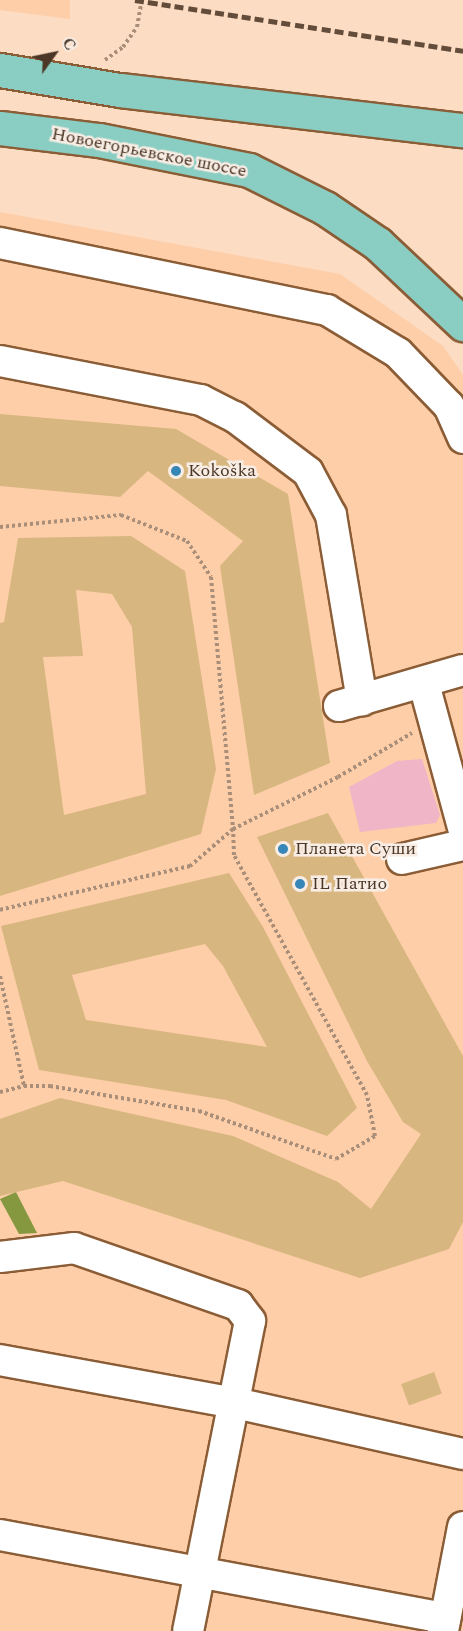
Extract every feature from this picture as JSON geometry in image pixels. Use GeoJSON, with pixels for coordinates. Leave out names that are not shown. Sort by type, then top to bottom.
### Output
{"type":"FeatureCollection","features":[{"type":"Feature","properties":{"kind":"main road"},"geometry":{"type":"LineString","coordinates":[[0,70],[120,90],[463,130]]}},
{"type":"Feature","properties":{"kind":"main road","name":"Новоегорьевское шоссе"},"geometry":{"type":"LineString","coordinates":[[0,129],[99,140],[249,170],[325,208],[378,244],[463,324]]}},
{"type":"Feature","properties":{"kind":"lane"},"geometry":{"type":"LineString","coordinates":[[0,243],[327,310],[398,352],[449,406],[463,438]]}},
{"type":"Feature","properties":{"kind":"lane"},"geometry":{"type":"LineString","coordinates":[[0,361],[201,400],[236,417],[308,472],[331,515],[351,703],[424,684],[463,670]]}},
{"type":"Feature","properties":{"kind":"lane"},"geometry":{"type":"LineString","coordinates":[[424,684],[463,828]]}},
{"type":"Feature","properties":{"kind":"lane"},"geometry":{"type":"LineString","coordinates":[[402,859],[463,844]]}},
{"type":"Feature","properties":{"kind":"lane"},"geometry":{"type":"LineString","coordinates":[[0,1257],[74,1248],[238,1305],[250,1321],[188,1631]]}},
{"type":"Feature","properties":{"kind":"lane"},"geometry":{"type":"LineString","coordinates":[[0,1360],[235,1403],[463,1454]]}},
{"type":"Feature","properties":{"kind":"lane"},"geometry":{"type":"LineString","coordinates":[[0,1535],[200,1573],[444,1625],[463,1527]]}},
{"type":"Feature","properties":{"kind":"path"},"geometry":{"type":"LineString","coordinates":[[93,58],[104,60],[123,47],[137,27],[142,0]]}},
{"type":"Feature","properties":{"kind":"path"},"geometry":{"type":"LineString","coordinates":[[0,527],[121,515],[187,542],[211,577],[234,855],[367,1095],[375,1136],[336,1158],[200,1112],[50,1086],[24,1086],[0,1092]]}},
{"type":"Feature","properties":{"kind":"path"},"geometry":{"type":"LineString","coordinates":[[0,910],[189,866],[233,829],[338,777],[418,730]]}},
{"type":"Feature","properties":{"kind":"path"},"geometry":{"type":"LineString","coordinates":[[0,976],[24,1086]]}},
{"type":"Feature","properties":{"kind":"shaded area"},"geometry":{"type":"Polygon","coordinates":[[[0,0],[70,0],[70,19],[0,10],[0,0]]]}},
{"type":"Feature","properties":{"kind":"shaded area"},"geometry":{"type":"Polygon","coordinates":[[[0,212],[340,274],[443,346],[463,375],[463,1631],[0,1631],[0,212]]]}},
{"type":"Feature","properties":{"kind":"shaded area"},"geometry":{"type":"Polygon","coordinates":[[[422,759],[440,815],[436,823],[360,832],[349,787],[397,761],[422,759]]]}},
{"type":"Feature","properties":{"kind":"shaded area"},"geometry":{"type":"Polygon","coordinates":[[[16,1192],[37,1233],[19,1234],[0,1199],[16,1192]]]}},
{"type":"Feature","properties":{"kind":"building"},"geometry":{"type":"Polygon","coordinates":[[[0,414],[176,429],[288,494],[330,763],[254,795],[220,566],[243,541],[148,471],[120,497],[0,486],[0,414]]]}},
{"type":"Feature","properties":{"kind":"building"},"geometry":{"type":"Polygon","coordinates":[[[131,536],[185,571],[216,769],[201,834],[0,896],[0,623],[4,622],[18,538],[131,536]],[[76,590],[83,656],[43,657],[64,815],[146,794],[132,627],[112,594],[76,590]]]}},
{"type":"Feature","properties":{"kind":"building"},"geometry":{"type":"Polygon","coordinates":[[[328,813],[463,1056],[463,1222],[449,1249],[360,1278],[63,1181],[0,1196],[0,1119],[60,1098],[233,1136],[338,1182],[371,1209],[421,1134],[403,1122],[367,1061],[257,837],[328,813]]]}},
{"type":"Feature","properties":{"kind":"building"},"geometry":{"type":"Polygon","coordinates":[[[229,873],[263,927],[357,1108],[327,1136],[226,1100],[39,1070],[1,926],[229,873]],[[205,944],[72,975],[86,1020],[267,1047],[223,966],[205,944]]]}},
{"type":"Feature","properties":{"kind":"building"},"geometry":{"type":"Polygon","coordinates":[[[434,1372],[442,1394],[409,1406],[401,1384],[434,1372]]]}},
{"type":"Feature","properties":{"kind":"railway"},"geometry":{"type":"LineString","coordinates":[[135,0],[463,51]]}},
{"type":"Feature","properties":{"kind":"place","name":"Kokoška"},"geometry":{"type":"Point","coordinates":[176,471]}},
{"type":"Feature","properties":{"kind":"place","name":"Планета Суши"},"geometry":{"type":"Point","coordinates":[283,849]}},
{"type":"Feature","properties":{"kind":"place","name":"IL Патио"},"geometry":{"type":"Point","coordinates":[300,884]}}]}
